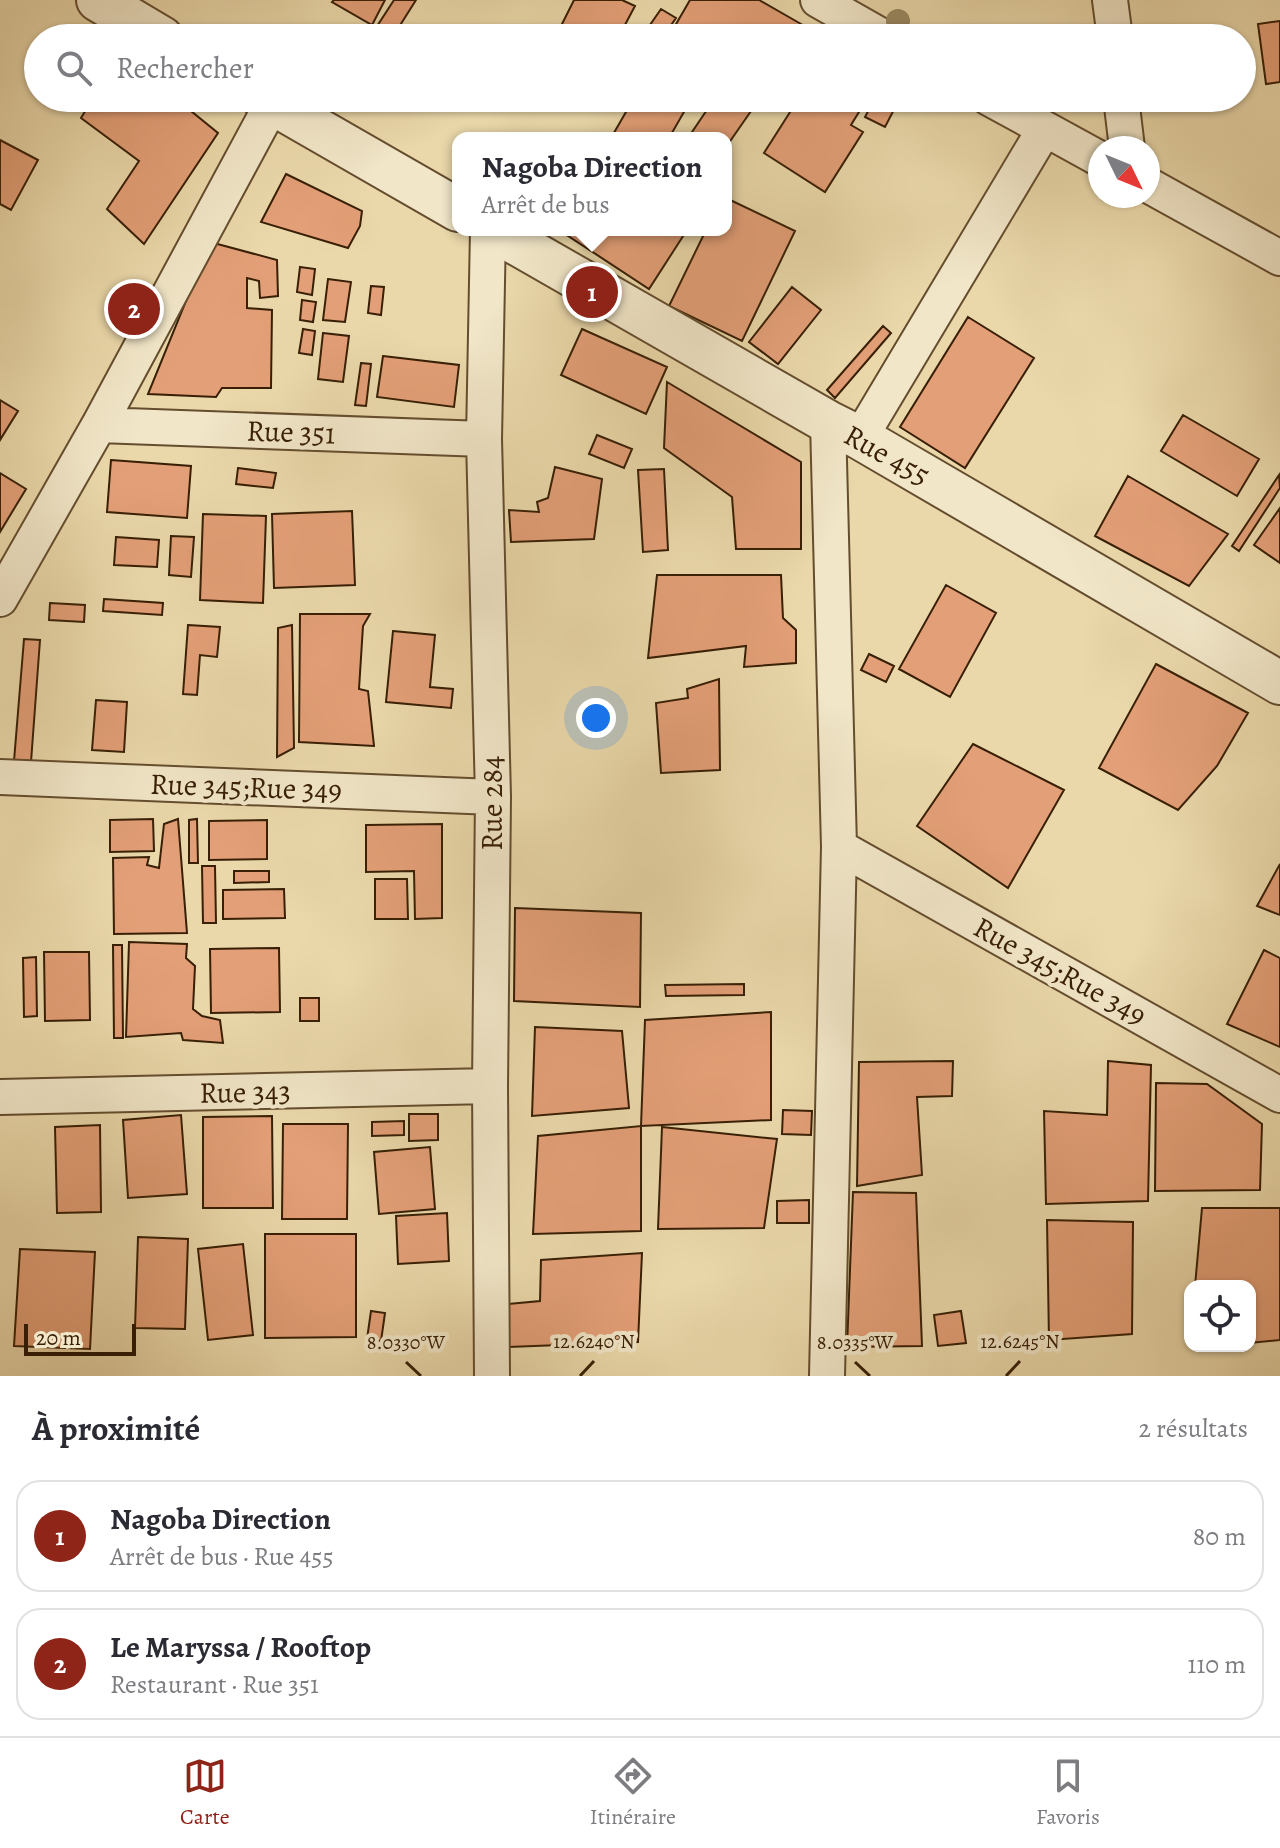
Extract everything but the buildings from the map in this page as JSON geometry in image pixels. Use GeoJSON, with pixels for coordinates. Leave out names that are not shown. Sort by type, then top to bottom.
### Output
{"type":"FeatureCollection","features":[{"type":"Feature","properties":{"kind":"street"},"geometry":{"type":"LineString","coordinates":[[98,0],[138,24]]}},
{"type":"Feature","properties":{"kind":"street"},"geometry":{"type":"LineString","coordinates":[[819,0],[861,24]]}},
{"type":"Feature","properties":{"kind":"street"},"geometry":{"type":"LineString","coordinates":[[1110,0],[1113,24]]}},
{"type":"Feature","properties":{"kind":"street"},"geometry":{"type":"LineString","coordinates":[[0,599],[99,425],[262,112]]}},
{"type":"Feature","properties":{"kind":"street"},"geometry":{"type":"LineString","coordinates":[[287,112],[452,207]]}},
{"type":"Feature","properties":{"kind":"street"},"geometry":{"type":"LineString","coordinates":[[1013,112],[1088,153]]}},
{"type":"Feature","properties":{"kind":"street"},"geometry":{"type":"LineString","coordinates":[[1123,112],[1126,136]]}},
{"type":"Feature","properties":{"kind":"street"},"geometry":{"type":"LineString","coordinates":[[827,1376],[839,847],[844,430],[1044,130]]}},
{"type":"Feature","properties":{"kind":"street"},"geometry":{"type":"LineString","coordinates":[[1160,192],[1280,258]]}},
{"type":"Feature","properties":{"kind":"street","name":"Rue 284"},"geometry":{"type":"LineString","coordinates":[[491,236],[484,439],[493,797],[490,1086],[492,1376]]}},
{"type":"Feature","properties":{"kind":"street","name":"Rue 455"},"geometry":{"type":"LineString","coordinates":[[502,236],[1280,683]]}},
{"type":"Feature","properties":{"kind":"street","name":"Rue 351"},"geometry":{"type":"LineString","coordinates":[[99,425],[484,439]]}},
{"type":"Feature","properties":{"kind":"street","name":"Rue 345;Rue 349"},"geometry":{"type":"LineString","coordinates":[[0,777],[493,797]]}},
{"type":"Feature","properties":{"kind":"street","name":"Rue 345;Rue 349"},"geometry":{"type":"LineString","coordinates":[[839,847],[1280,1095]]}},
{"type":"Feature","properties":{"kind":"street","name":"Rue 343"},"geometry":{"type":"LineString","coordinates":[[0,1097],[490,1086]]}},
{"type":"Feature","properties":{"kind":"place","name":"Nagoba Direction"},"geometry":{"type":"Point","coordinates":[592,292]}},
{"type":"Feature","properties":{"kind":"place","name":"Le Maryssa / Rooftop"},"geometry":{"type":"Point","coordinates":[134,309]}}]}
